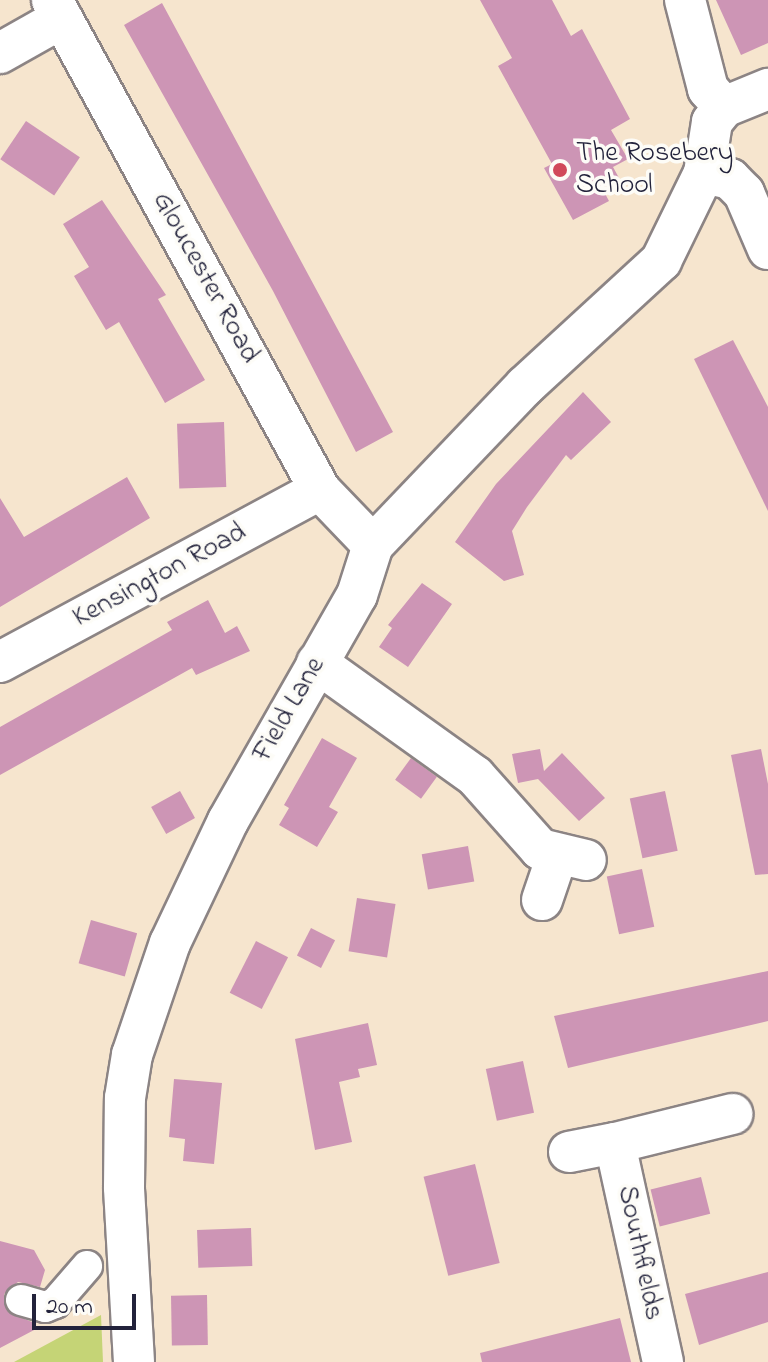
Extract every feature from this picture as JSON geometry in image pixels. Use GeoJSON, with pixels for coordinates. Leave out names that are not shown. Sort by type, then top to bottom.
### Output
{"type":"FeatureCollection","features":[{"type":"Feature","properties":{"kind":"street"},"geometry":{"type":"LineString","coordinates":[[685,0],[708,89],[724,107],[768,89]]}},
{"type":"Feature","properties":{"kind":"street"},"geometry":{"type":"LineString","coordinates":[[0,53],[57,9]]}},
{"type":"Feature","properties":{"kind":"street","name":"Gloucester Road"},"geometry":{"type":"LineString","coordinates":[[57,9],[320,490],[373,545]]}},
{"type":"Feature","properties":{"kind":"street","name":"Field Lane"},"geometry":{"type":"LineString","coordinates":[[134,1362],[124,1187],[125,1098],[132,1055],[170,943],[228,821],[357,595],[373,545],[525,386],[661,261],[704,173],[706,142],[724,107]]}},
{"type":"Feature","properties":{"kind":"street"},"geometry":{"type":"LineString","coordinates":[[704,173],[730,179],[744,193],[768,249]]}},
{"type":"Feature","properties":{"kind":"street","name":"Kensington Road"},"geometry":{"type":"LineString","coordinates":[[0,662],[320,490]]}},
{"type":"Feature","properties":{"kind":"street"},"geometry":{"type":"LineString","coordinates":[[317,663],[475,776],[540,849],[571,858],[542,900]]}},
{"type":"Feature","properties":{"kind":"street"},"geometry":{"type":"LineString","coordinates":[[569,1152],[732,1114]]}},
{"type":"Feature","properties":{"kind":"street","name":"Southfields"},"geometry":{"type":"LineString","coordinates":[[615,1143],[663,1362]]}},
{"type":"Feature","properties":{"kind":"street"},"geometry":{"type":"LineString","coordinates":[[21,1300],[45,1307],[55,1303],[87,1266]]}},
{"type":"Feature","properties":{"kind":"green space"},"geometry":{"type":"Polygon","coordinates":[[[101,1315],[103,1362],[14,1362],[101,1315]]]}},
{"type":"Feature","properties":{"kind":"building","name":"The Rosebery School"},"geometry":{"type":"Polygon","coordinates":[[[480,0],[552,0],[571,36],[582,29],[630,119],[611,130],[628,159],[613,167],[619,178],[602,188],[609,201],[573,220],[544,168],[552,164],[498,66],[512,58],[480,0]]]}},
{"type":"Feature","properties":{"kind":"building"},"geometry":{"type":"Polygon","coordinates":[[[716,0],[768,0],[768,43],[741,55],[716,0]]]}},
{"type":"Feature","properties":{"kind":"building"},"geometry":{"type":"Polygon","coordinates":[[[162,3],[393,432],[356,452],[273,291],[124,25],[162,3]]]}},
{"type":"Feature","properties":{"kind":"building"},"geometry":{"type":"Polygon","coordinates":[[[26,121],[80,157],[54,195],[0,159],[26,121]]]}},
{"type":"Feature","properties":{"kind":"building"},"geometry":{"type":"Polygon","coordinates":[[[102,200],[166,295],[158,299],[205,380],[165,403],[119,322],[106,330],[74,276],[89,267],[63,224],[102,200]]]}},
{"type":"Feature","properties":{"kind":"building"},"geometry":{"type":"Polygon","coordinates":[[[733,340],[768,407],[768,511],[694,359],[733,340]]]}},
{"type":"Feature","properties":{"kind":"building"},"geometry":{"type":"Polygon","coordinates":[[[583,392],[611,422],[571,460],[566,455],[527,507],[512,531],[524,575],[504,581],[455,542],[496,484],[583,392]]]}},
{"type":"Feature","properties":{"kind":"building"},"geometry":{"type":"Polygon","coordinates":[[[224,422],[226,487],[179,489],[177,424],[224,422]]]}},
{"type":"Feature","properties":{"kind":"building"},"geometry":{"type":"Polygon","coordinates":[[[127,477],[150,518],[0,607],[0,498],[24,537],[127,477]]]}},
{"type":"Feature","properties":{"kind":"building"},"geometry":{"type":"Polygon","coordinates":[[[422,583],[452,604],[408,667],[379,647],[392,628],[388,625],[422,583]]]}},
{"type":"Feature","properties":{"kind":"building"},"geometry":{"type":"Polygon","coordinates":[[[208,600],[225,633],[237,626],[250,651],[196,675],[192,668],[0,775],[0,727],[172,630],[167,622],[208,600]]]}},
{"type":"Feature","properties":{"kind":"building"},"geometry":{"type":"Polygon","coordinates":[[[322,738],[357,758],[329,807],[338,812],[317,847],[279,825],[289,808],[284,805],[322,738]]]}},
{"type":"Feature","properties":{"kind":"building"},"geometry":{"type":"Polygon","coordinates":[[[540,749],[544,771],[562,753],[605,798],[579,821],[538,779],[518,783],[512,754],[540,749]]]}},
{"type":"Feature","properties":{"kind":"building"},"geometry":{"type":"Polygon","coordinates":[[[761,749],[768,784],[768,874],[755,875],[731,755],[761,749]]]}},
{"type":"Feature","properties":{"kind":"building"},"geometry":{"type":"Polygon","coordinates":[[[411,758],[437,777],[421,799],[395,780],[411,758]]]}},
{"type":"Feature","properties":{"kind":"building"},"geometry":{"type":"Polygon","coordinates":[[[180,791],[195,818],[166,834],[151,807],[180,791]]]}},
{"type":"Feature","properties":{"kind":"building"},"geometry":{"type":"Polygon","coordinates":[[[665,791],[678,851],[642,858],[630,798],[665,791]]]}},
{"type":"Feature","properties":{"kind":"building"},"geometry":{"type":"Polygon","coordinates":[[[468,846],[474,881],[428,890],[422,854],[468,846]]]}},
{"type":"Feature","properties":{"kind":"building"},"geometry":{"type":"Polygon","coordinates":[[[642,869],[654,927],[619,934],[607,876],[642,869]]]}},
{"type":"Feature","properties":{"kind":"building"},"geometry":{"type":"Polygon","coordinates":[[[357,898],[396,904],[387,957],[349,951],[357,898]]]}},
{"type":"Feature","properties":{"kind":"building"},"geometry":{"type":"Polygon","coordinates":[[[91,920],[137,933],[125,976],[79,963],[91,920]]]}},
{"type":"Feature","properties":{"kind":"building"},"geometry":{"type":"Polygon","coordinates":[[[311,928],[335,940],[321,968],[297,956],[311,928]]]}},
{"type":"Feature","properties":{"kind":"building"},"geometry":{"type":"Polygon","coordinates":[[[256,941],[288,957],[262,1009],[230,993],[256,941]]]}},
{"type":"Feature","properties":{"kind":"building"},"geometry":{"type":"Polygon","coordinates":[[[768,971],[768,1021],[568,1068],[554,1016],[768,971]]]}},
{"type":"Feature","properties":{"kind":"building"},"geometry":{"type":"Polygon","coordinates":[[[368,1023],[377,1065],[358,1069],[360,1077],[339,1082],[352,1142],[315,1150],[295,1039],[368,1023]]]}},
{"type":"Feature","properties":{"kind":"building"},"geometry":{"type":"Polygon","coordinates":[[[523,1061],[534,1113],[497,1121],[486,1069],[523,1061]]]}},
{"type":"Feature","properties":{"kind":"building"},"geometry":{"type":"Polygon","coordinates":[[[174,1079],[222,1083],[214,1164],[183,1161],[185,1139],[169,1137],[174,1079]]]}},
{"type":"Feature","properties":{"kind":"building"},"geometry":{"type":"Polygon","coordinates":[[[475,1164],[500,1263],[448,1276],[424,1177],[475,1164]]]}},
{"type":"Feature","properties":{"kind":"building"},"geometry":{"type":"Polygon","coordinates":[[[701,1177],[710,1214],[660,1226],[651,1190],[701,1177]]]}},
{"type":"Feature","properties":{"kind":"building"},"geometry":{"type":"Polygon","coordinates":[[[251,1228],[252,1266],[198,1268],[197,1230],[251,1228]]]}},
{"type":"Feature","properties":{"kind":"building"},"geometry":{"type":"Polygon","coordinates":[[[0,1241],[34,1250],[45,1270],[40,1287],[18,1282],[4,1294],[8,1312],[32,1322],[36,1329],[0,1348],[0,1241]]]}},
{"type":"Feature","properties":{"kind":"building"},"geometry":{"type":"Polygon","coordinates":[[[768,1272],[768,1322],[699,1345],[685,1294],[768,1272]]]}},
{"type":"Feature","properties":{"kind":"building"},"geometry":{"type":"Polygon","coordinates":[[[207,1295],[208,1345],[172,1346],[171,1296],[207,1295]]]}},
{"type":"Feature","properties":{"kind":"building"},"geometry":{"type":"Polygon","coordinates":[[[620,1318],[631,1362],[482,1362],[480,1353],[620,1318]]]}},
{"type":"Feature","properties":{"kind":"place","name":"The Rosebery School"},"geometry":{"type":"Point","coordinates":[560,170]}}]}
